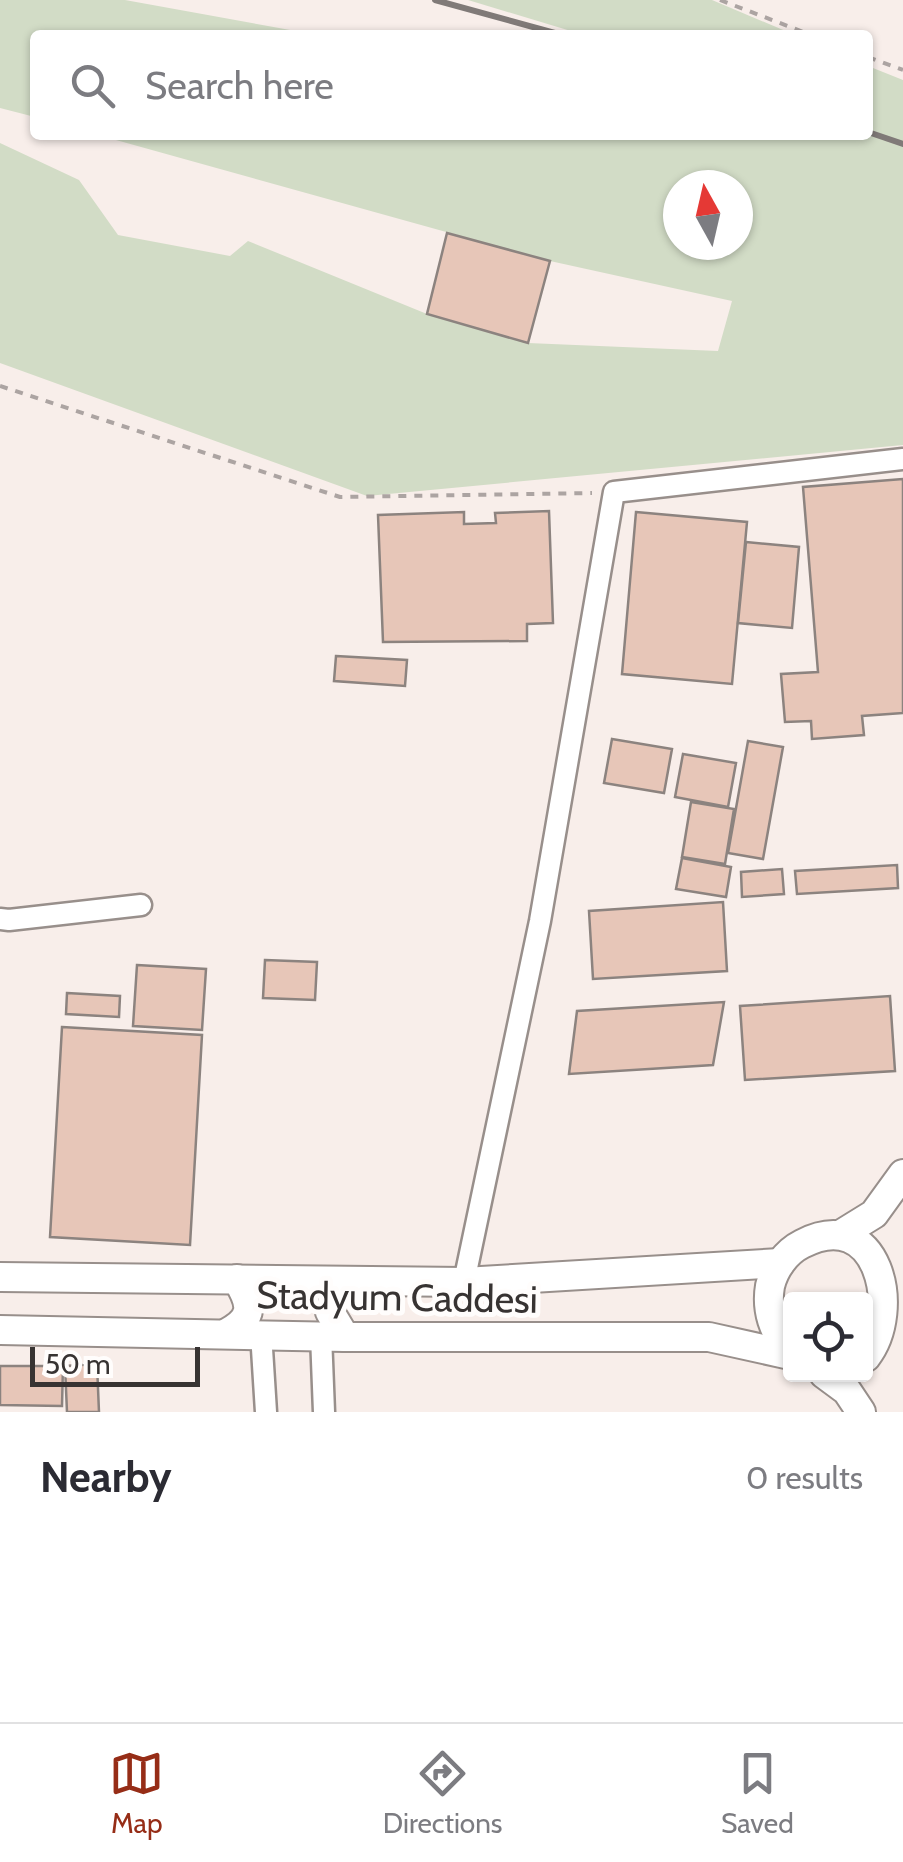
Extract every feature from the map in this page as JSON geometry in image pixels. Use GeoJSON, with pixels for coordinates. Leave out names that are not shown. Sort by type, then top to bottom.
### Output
{"type":"FeatureCollection","features":[{"type":"Feature","properties":{"kind":"main road"},"geometry":{"type":"LineString","coordinates":[[840,1235],[874,1214],[903,1174]]}},
{"type":"Feature","properties":{"kind":"main road"},"geometry":{"type":"LineString","coordinates":[[783,1341],[768,1306],[771,1283],[780,1263],[796,1247],[817,1237],[840,1235],[862,1240],[880,1253],[894,1272],[900,1292],[902,1319],[873,1352]]}},
{"type":"Feature","properties":{"kind":"main road","name":"Stadyum Caddesi"},"geometry":{"type":"LineString","coordinates":[[0,1277],[464,1282],[780,1263]]}},
{"type":"Feature","properties":{"kind":"main road"},"geometry":{"type":"LineString","coordinates":[[227,1332],[242,1324],[248,1314],[248,1300],[236,1280]]}},
{"type":"Feature","properties":{"kind":"main road"},"geometry":{"type":"LineString","coordinates":[[333,1336],[330,1312],[336,1290],[348,1282]]}},
{"type":"Feature","properties":{"kind":"main road","name":"Stadyum Caddesi"},"geometry":{"type":"LineString","coordinates":[[0,1330],[709,1337],[783,1351]]}},
{"type":"Feature","properties":{"kind":"main road"},"geometry":{"type":"LineString","coordinates":[[835,1382],[847,1391],[861,1412]]}},
{"type":"Feature","properties":{"kind":"street"},"geometry":{"type":"LineString","coordinates":[[464,1282],[540,920],[614,492],[903,460]]}},
{"type":"Feature","properties":{"kind":"street"},"geometry":{"type":"LineString","coordinates":[[0,918],[140,904]]}},
{"type":"Feature","properties":{"kind":"street"},"geometry":{"type":"LineString","coordinates":[[261,1333],[266,1412]]}},
{"type":"Feature","properties":{"kind":"street"},"geometry":{"type":"LineString","coordinates":[[324,1412],[333,1336]]}},
{"type":"Feature","properties":{"kind":"path"},"geometry":{"type":"LineString","coordinates":[[720,0],[798,30]]}},
{"type":"Feature","properties":{"kind":"path"},"geometry":{"type":"LineString","coordinates":[[873,59],[903,70]]}},
{"type":"Feature","properties":{"kind":"path"},"geometry":{"type":"LineString","coordinates":[[0,386],[340,498],[614,492]]}},
{"type":"Feature","properties":{"kind":"green space"},"geometry":{"type":"Polygon","coordinates":[[[0,0],[125,0],[290,30],[30,30],[30,116],[0,108],[0,0]]]}},
{"type":"Feature","properties":{"kind":"green space"},"geometry":{"type":"Polygon","coordinates":[[[468,0],[712,0],[783,30],[567,30],[468,0]]]}},
{"type":"Feature","properties":{"kind":"green space"},"geometry":{"type":"Polygon","coordinates":[[[873,68],[903,80],[903,445],[367,496],[0,363],[0,143],[79,180],[118,235],[230,256],[248,241],[427,314],[528,343],[718,351],[732,301],[550,261],[116,140],[873,140],[873,68]]]}},
{"type":"Feature","properties":{"kind":"building"},"geometry":{"type":"Polygon","coordinates":[[[447,233],[550,261],[528,343],[427,314],[447,233]]]}},
{"type":"Feature","properties":{"kind":"building"},"geometry":{"type":"Polygon","coordinates":[[[903,479],[903,713],[862,716],[864,735],[812,739],[811,721],[785,722],[781,674],[818,672],[803,487],[903,479]]]}},
{"type":"Feature","properties":{"kind":"building"},"geometry":{"type":"Polygon","coordinates":[[[549,511],[553,623],[527,624],[527,641],[383,642],[378,515],[464,512],[464,524],[496,523],[495,513],[549,511]]]}},
{"type":"Feature","properties":{"kind":"building"},"geometry":{"type":"Polygon","coordinates":[[[636,512],[747,522],[732,684],[622,674],[636,512]]]}},
{"type":"Feature","properties":{"kind":"building"},"geometry":{"type":"Polygon","coordinates":[[[746,542],[799,547],[792,628],[738,623],[746,542]]]}},
{"type":"Feature","properties":{"kind":"building"},"geometry":{"type":"Polygon","coordinates":[[[336,656],[407,660],[405,686],[334,681],[336,656]]]}},
{"type":"Feature","properties":{"kind":"building"},"geometry":{"type":"Polygon","coordinates":[[[612,739],[672,749],[664,793],[604,783],[612,739]]]}},
{"type":"Feature","properties":{"kind":"building"},"geometry":{"type":"Polygon","coordinates":[[[748,741],[783,747],[763,859],[728,853],[748,741]]]}},
{"type":"Feature","properties":{"kind":"building"},"geometry":{"type":"Polygon","coordinates":[[[683,754],[736,763],[728,807],[675,797],[683,754]]]}},
{"type":"Feature","properties":{"kind":"building"},"geometry":{"type":"Polygon","coordinates":[[[691,802],[734,809],[725,864],[682,857],[691,802]]]}},
{"type":"Feature","properties":{"kind":"building"},"geometry":{"type":"Polygon","coordinates":[[[682,858],[731,867],[726,897],[676,889],[682,858]]]}},
{"type":"Feature","properties":{"kind":"building"},"geometry":{"type":"Polygon","coordinates":[[[897,865],[898,888],[797,894],[795,871],[897,865]]]}},
{"type":"Feature","properties":{"kind":"building"},"geometry":{"type":"Polygon","coordinates":[[[782,869],[784,894],[742,897],[741,872],[782,869]]]}},
{"type":"Feature","properties":{"kind":"building"},"geometry":{"type":"Polygon","coordinates":[[[723,902],[727,971],[593,979],[589,911],[723,902]]]}},
{"type":"Feature","properties":{"kind":"building"},"geometry":{"type":"Polygon","coordinates":[[[265,960],[317,962],[315,1000],[263,998],[265,960]]]}},
{"type":"Feature","properties":{"kind":"building"},"geometry":{"type":"Polygon","coordinates":[[[137,965],[206,969],[202,1030],[133,1026],[137,965]]]}},
{"type":"Feature","properties":{"kind":"building"},"geometry":{"type":"Polygon","coordinates":[[[67,993],[120,996],[119,1017],[66,1014],[67,993]]]}},
{"type":"Feature","properties":{"kind":"building"},"geometry":{"type":"Polygon","coordinates":[[[890,996],[895,1071],[745,1080],[740,1006],[890,996]]]}},
{"type":"Feature","properties":{"kind":"building"},"geometry":{"type":"Polygon","coordinates":[[[724,1002],[713,1065],[569,1074],[577,1011],[724,1002]]]}},
{"type":"Feature","properties":{"kind":"building"},"geometry":{"type":"Polygon","coordinates":[[[62,1027],[202,1035],[190,1245],[50,1237],[62,1027]]]}},
{"type":"Feature","properties":{"kind":"building"},"geometry":{"type":"Polygon","coordinates":[[[97,1364],[99,1412],[67,1412],[65,1366],[97,1364]]]}},
{"type":"Feature","properties":{"kind":"building"},"geometry":{"type":"Polygon","coordinates":[[[0,1366],[63,1366],[62,1406],[0,1405],[0,1366]]]}},
{"type":"Feature","properties":{"kind":"railway"},"geometry":{"type":"LineString","coordinates":[[435,0],[544,30]]}},
{"type":"Feature","properties":{"kind":"railway"},"geometry":{"type":"LineString","coordinates":[[873,134],[903,144]]}}]}
